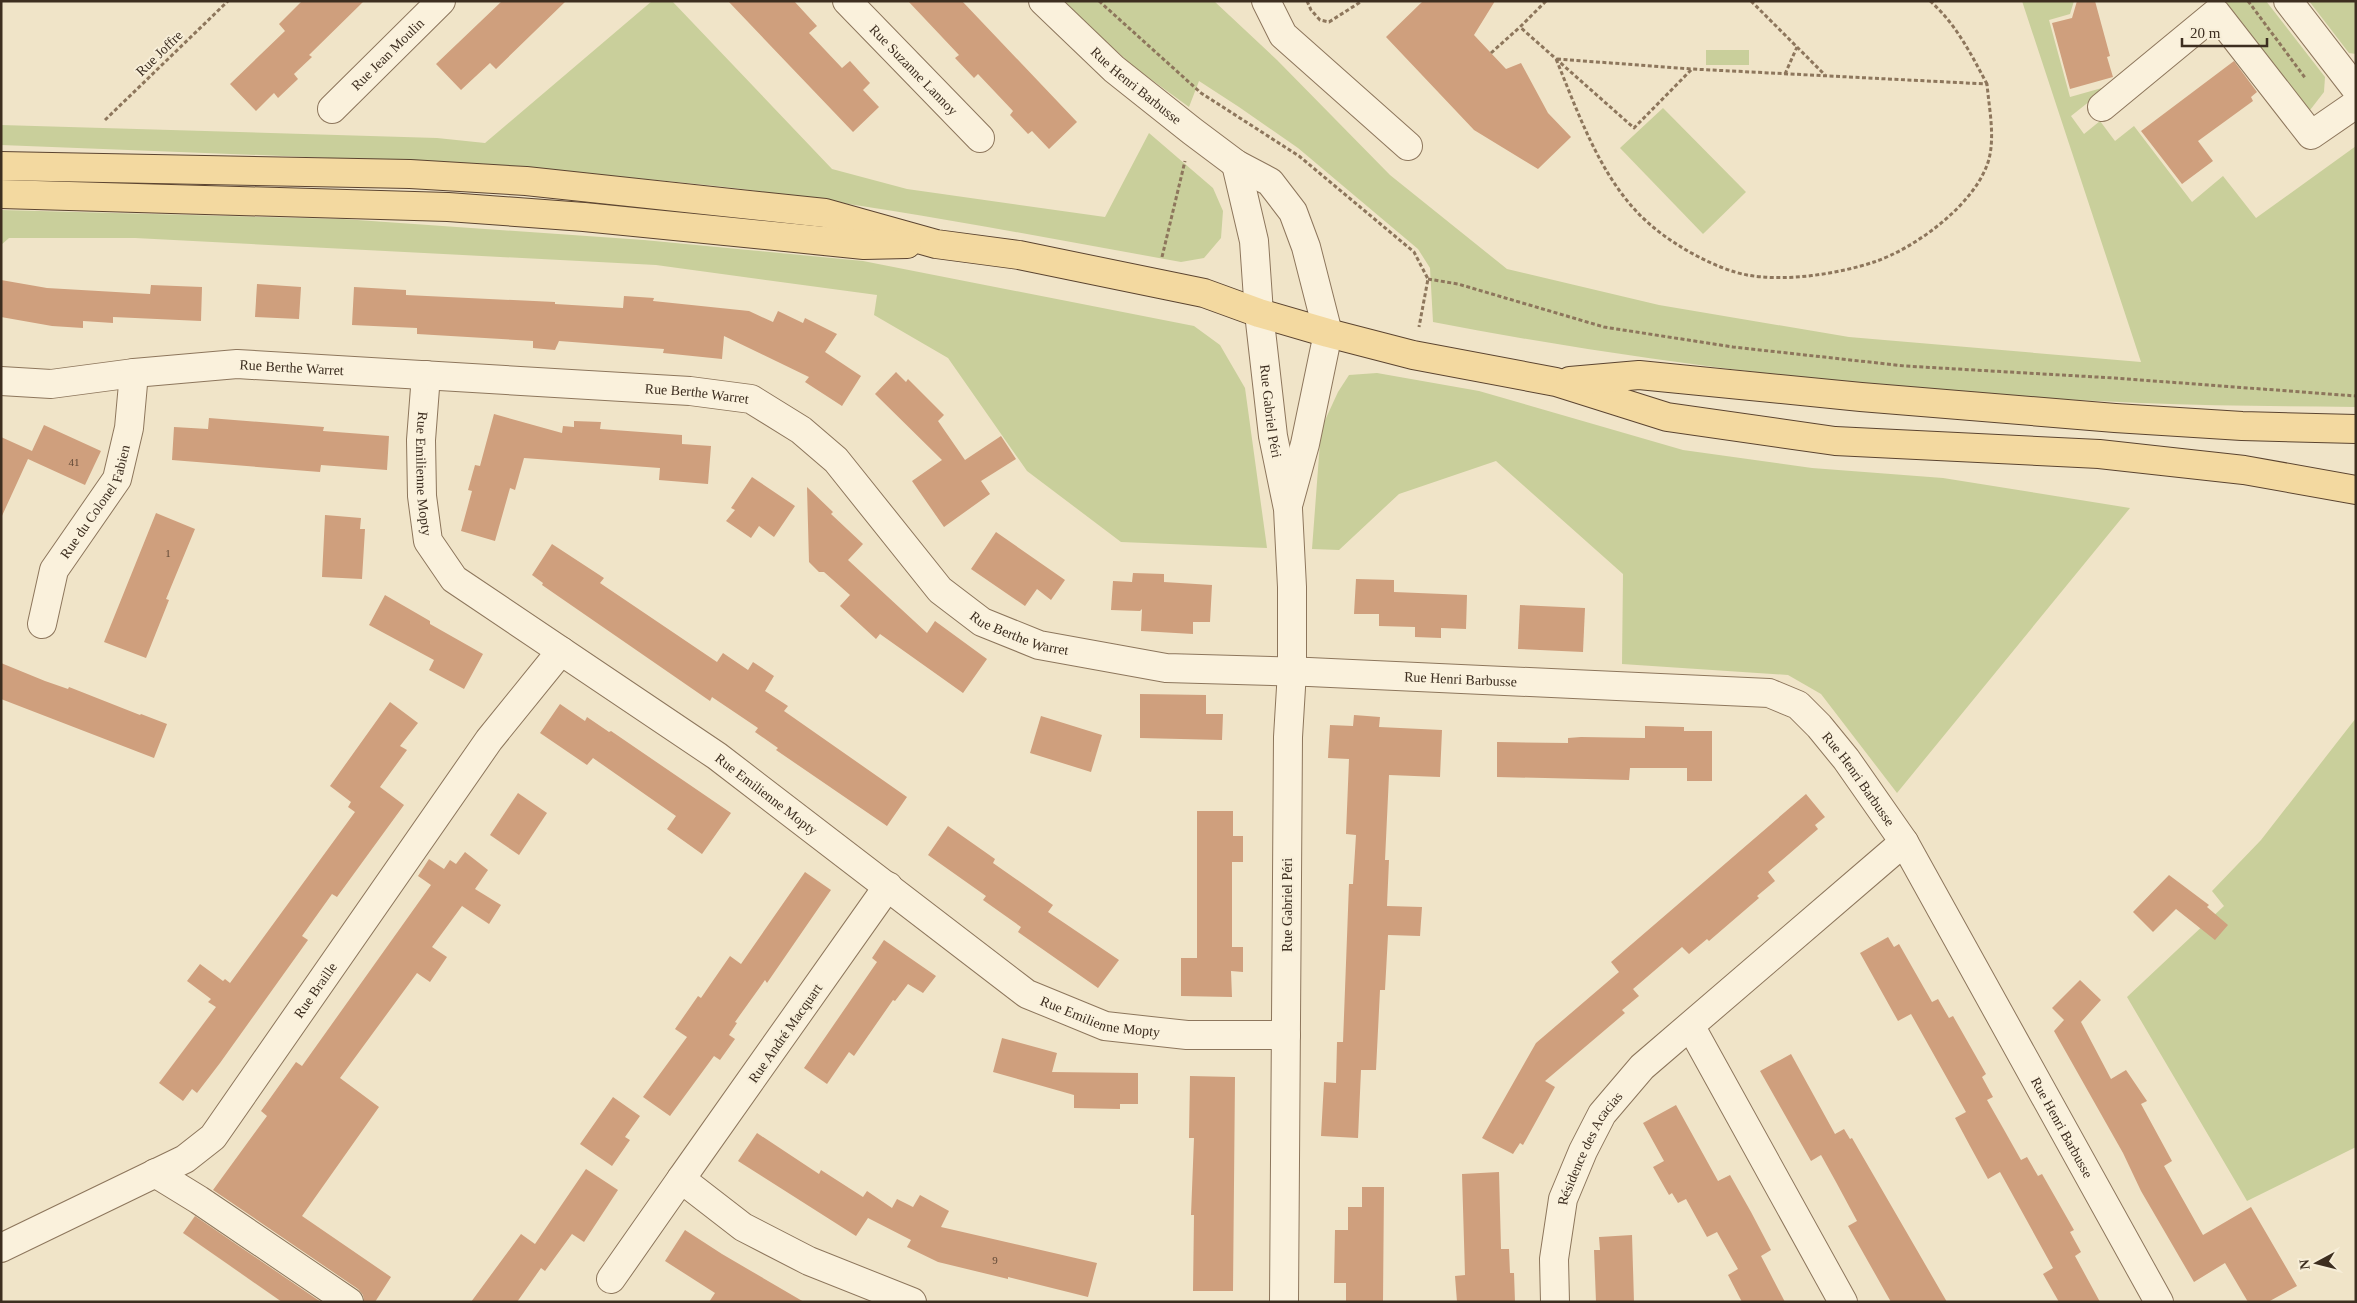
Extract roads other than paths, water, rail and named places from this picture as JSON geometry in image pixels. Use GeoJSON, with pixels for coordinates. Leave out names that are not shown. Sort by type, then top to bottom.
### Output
{"type":"FeatureCollection","features":[{"type":"Feature","properties":{"kind":"main road"},"geometry":{"type":"LineString","coordinates":[[1,166],[410,174],[526,181],[825,213],[936,244],[1019,255],[1204,293],[1259,313],[1328,333],[1413,355],[1556,382],[1667,416],[1836,441],[2100,454],[2244,470],[2356,490]]}},
{"type":"Feature","properties":{"kind":"main road"},"geometry":{"type":"LineString","coordinates":[[1,194],[448,207],[584,217],[864,245],[936,244]]}},
{"type":"Feature","properties":{"kind":"main road"},"geometry":{"type":"LineString","coordinates":[[1556,382],[1639,375],[1861,397],[2115,418],[2242,426],[2356,430]]}},
{"type":"Feature","properties":{"kind":"street","name":"Rue Jean Moulin"},"geometry":{"type":"LineString","coordinates":[[332,108],[441,1]]}},
{"type":"Feature","properties":{"kind":"street","name":"Rue Suzanne Lannoy"},"geometry":{"type":"LineString","coordinates":[[847,1],[980,138]]}},
{"type":"Feature","properties":{"kind":"street","name":"Rue Henri Barbusse"},"geometry":{"type":"LineString","coordinates":[[1043,1],[1114,69],[1236,164],[1270,182],[1293,212],[1306,247],[1328,333]]}},
{"type":"Feature","properties":{"kind":"street"},"geometry":{"type":"LineString","coordinates":[[1266,1],[1283,35],[1408,146]]}},
{"type":"Feature","properties":{"kind":"street"},"geometry":{"type":"LineString","coordinates":[[2288,1],[2356,89]]}},
{"type":"Feature","properties":{"kind":"street"},"geometry":{"type":"LineString","coordinates":[[2102,107],[2216,13],[2311,135],[2356,104]]}},
{"type":"Feature","properties":{"kind":"street"},"geometry":{"type":"LineString","coordinates":[[1236,164],[1254,241],[1259,313]]}},
{"type":"Feature","properties":{"kind":"street","name":"Rue Gabriel Péri"},"geometry":{"type":"LineString","coordinates":[[1259,313],[1273,436],[1288,509],[1292,587],[1292,671],[1288,737],[1284,1302]]}},
{"type":"Feature","properties":{"kind":"street","name":"Rue Gabriel Péri"},"geometry":{"type":"LineString","coordinates":[[1288,509],[1328,333]]}},
{"type":"Feature","properties":{"kind":"street","name":"Rue Berthe Warret"},"geometry":{"type":"LineString","coordinates":[[1,381],[51,384],[134,373],[236,364],[690,391],[751,398],[801,430],[836,460],[940,590],[982,622],[1039,645],[1166,668],[1292,671]]}},
{"type":"Feature","properties":{"kind":"street","name":"Rue du Colonel Fabien"},"geometry":{"type":"LineString","coordinates":[[42,624],[54,570],[117,478],[129,428],[134,373]]}},
{"type":"Feature","properties":{"kind":"street","name":"Rue Emilienne Mopty"},"geometry":{"type":"LineString","coordinates":[[426,375],[421,440],[422,496],[428,542],[454,579],[718,756],[1027,994],[1105,1026],[1187,1036],[1286,1035]]}},
{"type":"Feature","properties":{"kind":"street","name":"Rue Braille"},"geometry":{"type":"LineString","coordinates":[[1,1248],[185,1159],[212,1138],[489,740],[561,651]]}},
{"type":"Feature","properties":{"kind":"street","name":"Rue Henri Barbusse"},"geometry":{"type":"LineString","coordinates":[[1292,671],[1768,693],[1798,705],[1819,726],[1846,759],[1904,842],[2160,1302]]}},
{"type":"Feature","properties":{"kind":"street","name":"Résidence des Acacias"},"geometry":{"type":"LineString","coordinates":[[1555,1302],[1554,1259],[1563,1199],[1583,1151],[1602,1114],[1642,1067],[1904,842]]}},
{"type":"Feature","properties":{"kind":"street","name":"Rue André Macquart"},"geometry":{"type":"LineString","coordinates":[[611,1279],[888,886]]}},
{"type":"Feature","properties":{"kind":"street"},"geometry":{"type":"LineString","coordinates":[[1690,1026],[1842,1302]]}},
{"type":"Feature","properties":{"kind":"street"},"geometry":{"type":"LineString","coordinates":[[155,1173],[199,1200],[349,1302]]}},
{"type":"Feature","properties":{"kind":"street"},"geometry":{"type":"LineString","coordinates":[[681,1179],[743,1227],[809,1261],[912,1302]]}}]}
